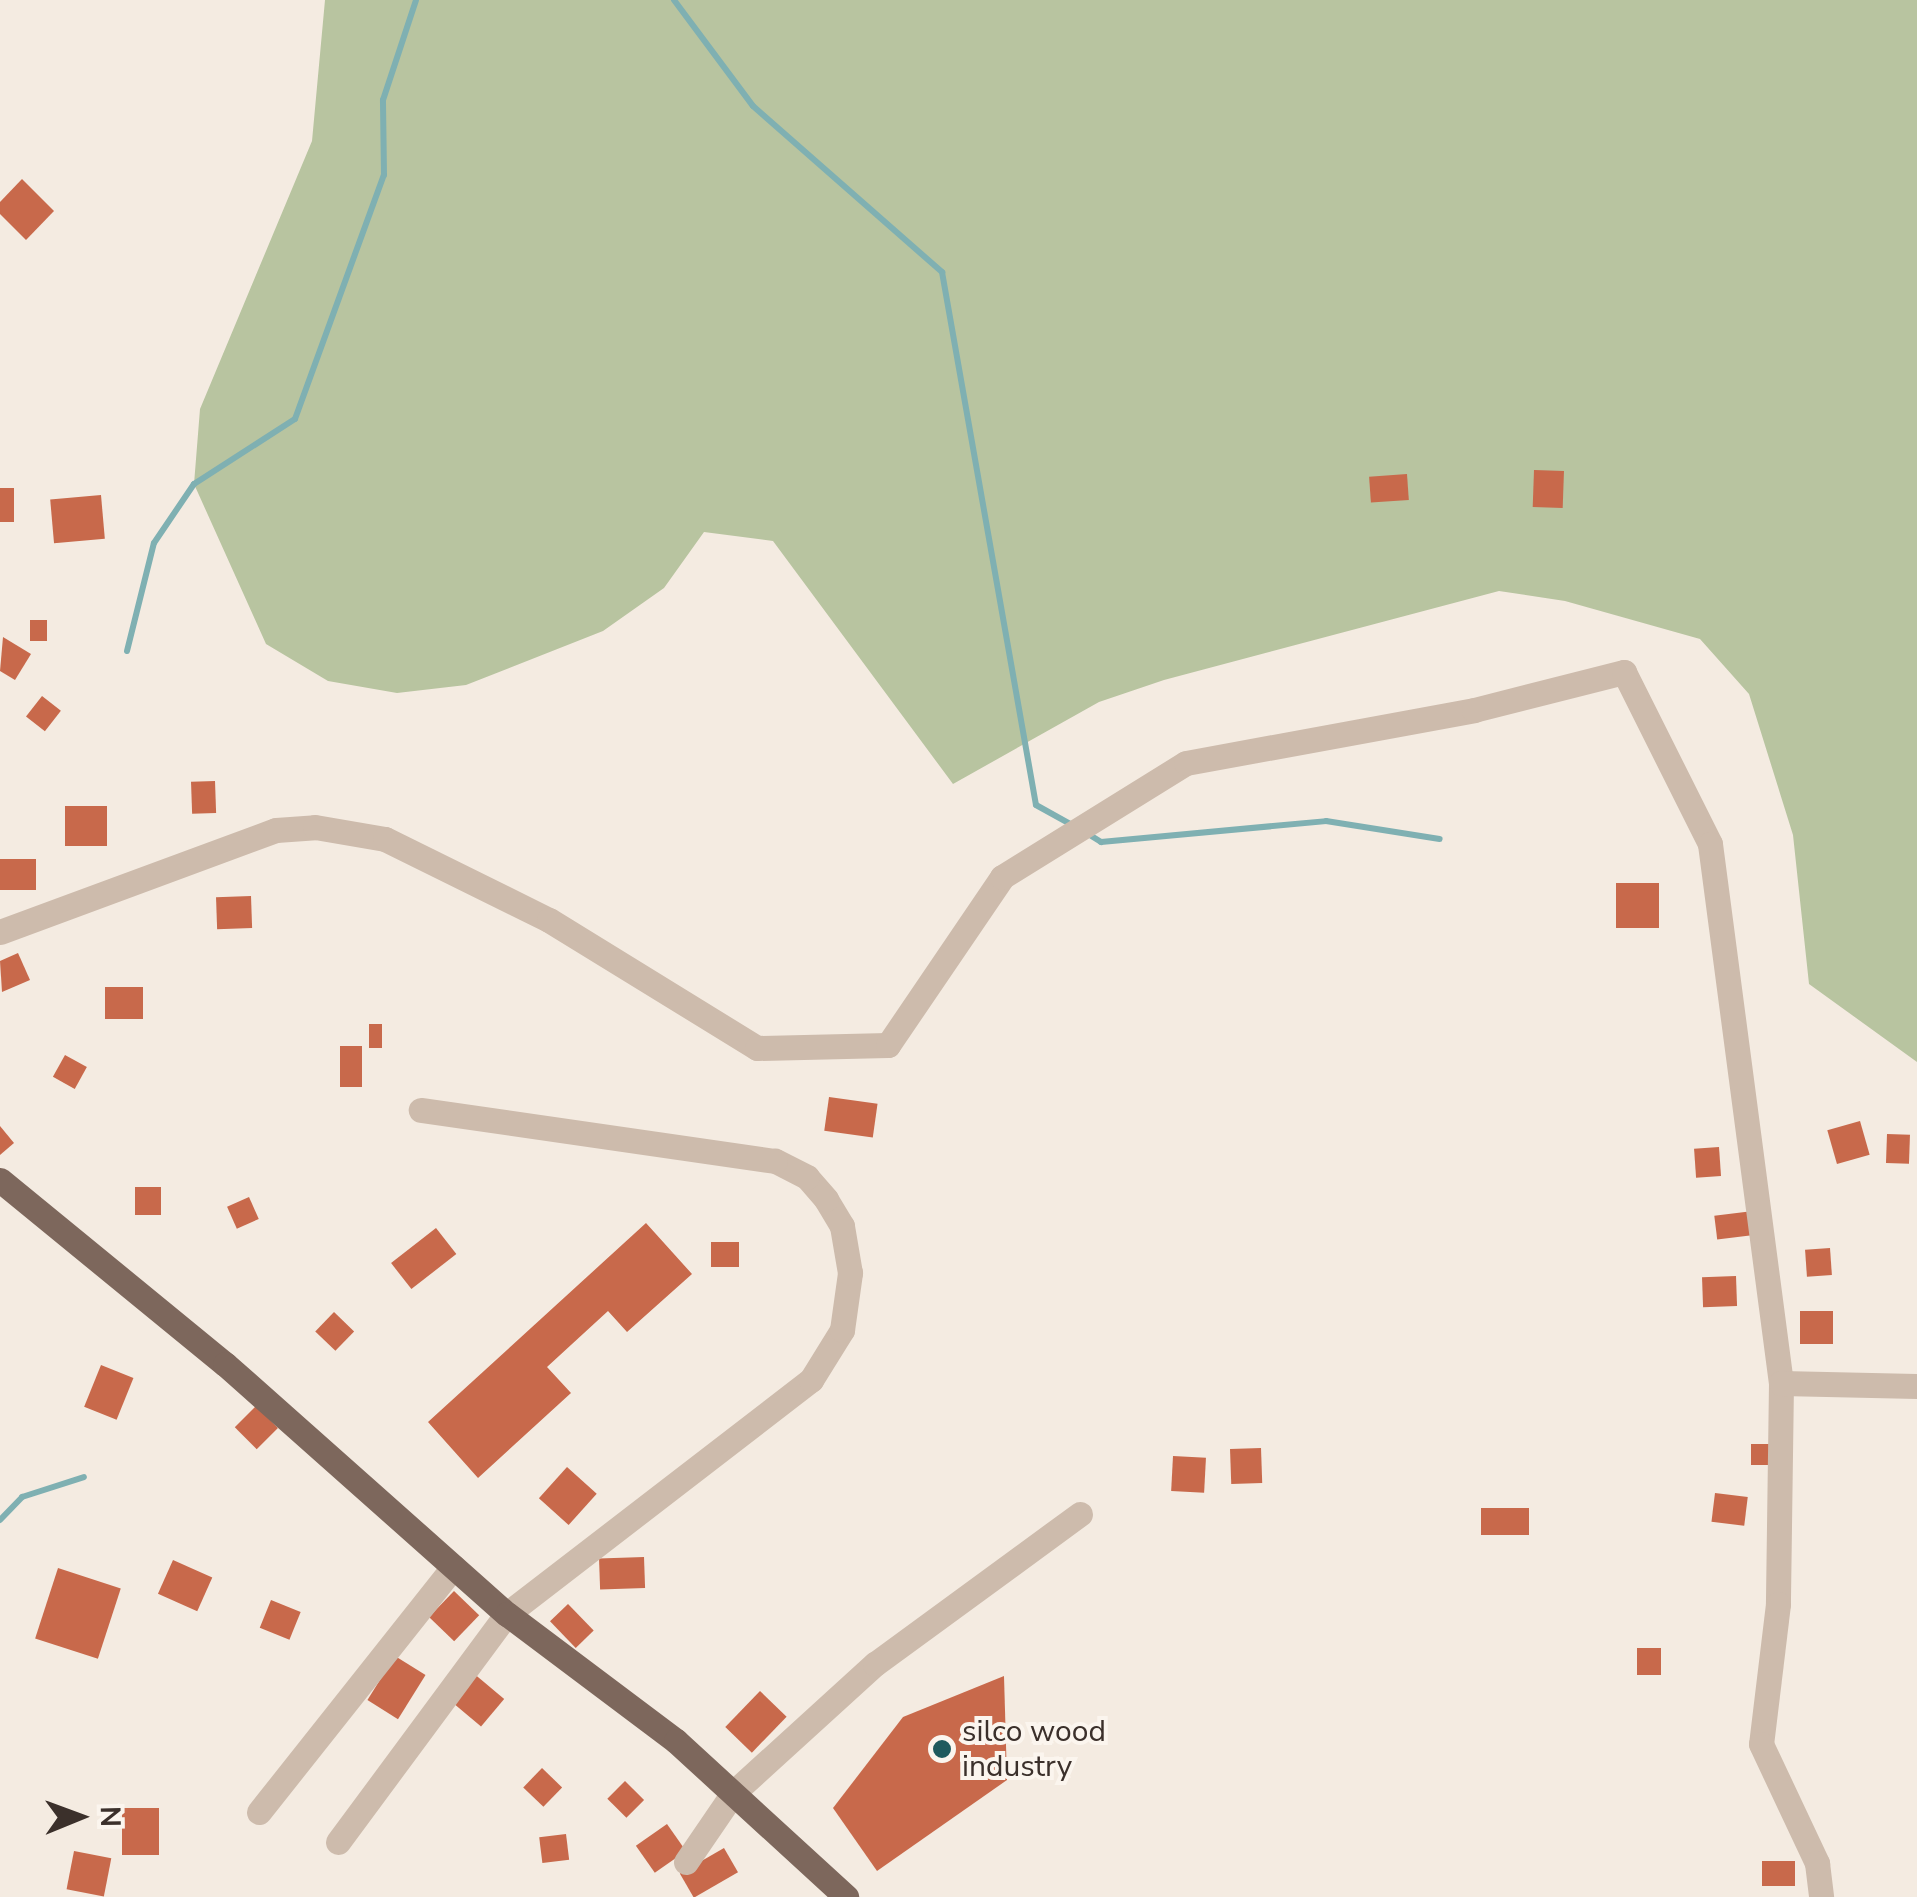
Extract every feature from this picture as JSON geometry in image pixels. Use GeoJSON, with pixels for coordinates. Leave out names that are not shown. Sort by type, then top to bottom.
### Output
{"type":"FeatureCollection","features":[{"type":"Feature","properties":{"kind":"main road"},"geometry":{"type":"LineString","coordinates":[[0,1180],[225,1364],[507,1614],[663,1730],[846,1897]]}},
{"type":"Feature","properties":{"kind":"street"},"geometry":{"type":"LineString","coordinates":[[0,932],[276,830],[315,827],[385,838],[516,904],[757,1048],[888,1045],[1002,877],[1186,763],[1474,710],[1624,672],[1710,844],[1749,1100],[1781,1383],[1778,1604],[1761,1744],[1817,1863],[1821,1897]]}},
{"type":"Feature","properties":{"kind":"street"},"geometry":{"type":"LineString","coordinates":[[338,1842],[507,1614],[811,1380],[842,1330],[850,1273],[842,1226],[826,1199],[808,1177],[776,1161],[421,1110]]}},
{"type":"Feature","properties":{"kind":"street"},"geometry":{"type":"LineString","coordinates":[[1781,1383],[1917,1386]]}},
{"type":"Feature","properties":{"kind":"street"},"geometry":{"type":"LineString","coordinates":[[686,1862],[733,1792],[875,1664],[1080,1514]]}},
{"type":"Feature","properties":{"kind":"street"},"geometry":{"type":"LineString","coordinates":[[259,1812],[453,1567]]}},
{"type":"Feature","properties":{"kind":"green space"},"geometry":{"type":"Polygon","coordinates":[[[325,0],[1917,0],[1917,1062],[1809,984],[1793,835],[1749,694],[1700,639],[1565,601],[1499,591],[1164,680],[1099,702],[953,784],[773,541],[704,532],[664,588],[603,631],[466,685],[397,693],[328,681],[266,644],[194,484],[200,409],[312,141],[325,0]]]}},
{"type":"Feature","properties":{"kind":"building"},"geometry":{"type":"Polygon","coordinates":[[[22,179],[54,211],[26,240],[0,214],[0,202],[22,179]]]}},
{"type":"Feature","properties":{"kind":"building"},"geometry":{"type":"Polygon","coordinates":[[[1534,470],[1564,471],[1563,508],[1533,507],[1534,470]]]}},
{"type":"Feature","properties":{"kind":"building"},"geometry":{"type":"Polygon","coordinates":[[[1407,474],[1409,500],[1371,503],[1369,477],[1407,474]]]}},
{"type":"Feature","properties":{"kind":"building"},"geometry":{"type":"Polygon","coordinates":[[[0,488],[14,488],[14,522],[0,522],[0,488]]]}},
{"type":"Feature","properties":{"kind":"building"},"geometry":{"type":"Polygon","coordinates":[[[101,495],[105,539],[54,543],[50,499],[101,495]]]}},
{"type":"Feature","properties":{"kind":"building"},"geometry":{"type":"Polygon","coordinates":[[[30,620],[47,620],[47,641],[30,641],[30,620]]]}},
{"type":"Feature","properties":{"kind":"building"},"geometry":{"type":"Polygon","coordinates":[[[3,637],[31,654],[15,680],[0,671],[3,637]]]}},
{"type":"Feature","properties":{"kind":"building"},"geometry":{"type":"Polygon","coordinates":[[[42,696],[61,711],[45,731],[26,716],[42,696]]]}},
{"type":"Feature","properties":{"kind":"building"},"geometry":{"type":"Polygon","coordinates":[[[215,781],[216,813],[192,814],[191,782],[215,781]]]}},
{"type":"Feature","properties":{"kind":"building"},"geometry":{"type":"Polygon","coordinates":[[[65,806],[107,806],[107,846],[65,846],[65,806]]]}},
{"type":"Feature","properties":{"kind":"building"},"geometry":{"type":"Polygon","coordinates":[[[0,859],[36,859],[36,890],[0,890],[0,859]]]}},
{"type":"Feature","properties":{"kind":"building"},"geometry":{"type":"Polygon","coordinates":[[[1616,883],[1659,883],[1659,928],[1616,928],[1616,883]]]}},
{"type":"Feature","properties":{"kind":"building"},"geometry":{"type":"Polygon","coordinates":[[[251,896],[252,928],[217,929],[216,897],[251,896]]]}},
{"type":"Feature","properties":{"kind":"building"},"geometry":{"type":"Polygon","coordinates":[[[18,953],[30,980],[2,992],[0,961],[18,953]]]}},
{"type":"Feature","properties":{"kind":"building"},"geometry":{"type":"Polygon","coordinates":[[[105,987],[143,987],[143,1019],[105,1019],[105,987]]]}},
{"type":"Feature","properties":{"kind":"building"},"geometry":{"type":"Polygon","coordinates":[[[369,1024],[382,1024],[382,1048],[369,1048],[369,1024]]]}},
{"type":"Feature","properties":{"kind":"building"},"geometry":{"type":"Polygon","coordinates":[[[340,1046],[362,1046],[362,1087],[340,1087],[340,1046]]]}},
{"type":"Feature","properties":{"kind":"building"},"geometry":{"type":"Polygon","coordinates":[[[65,1055],[87,1067],[75,1089],[53,1077],[65,1055]]]}},
{"type":"Feature","properties":{"kind":"building"},"geometry":{"type":"Polygon","coordinates":[[[829,1097],[878,1104],[873,1137],[824,1131],[829,1097]]]}},
{"type":"Feature","properties":{"kind":"building"},"geometry":{"type":"Polygon","coordinates":[[[1860,1121],[1870,1155],[1837,1164],[1827,1130],[1860,1121]]]}},
{"type":"Feature","properties":{"kind":"building"},"geometry":{"type":"Polygon","coordinates":[[[0,1126],[14,1143],[0,1155],[0,1126]]]}},
{"type":"Feature","properties":{"kind":"building"},"geometry":{"type":"Polygon","coordinates":[[[1887,1134],[1910,1135],[1909,1164],[1886,1163],[1887,1134]]]}},
{"type":"Feature","properties":{"kind":"building"},"geometry":{"type":"Polygon","coordinates":[[[1719,1147],[1721,1176],[1696,1178],[1694,1149],[1719,1147]]]}},
{"type":"Feature","properties":{"kind":"building"},"geometry":{"type":"Polygon","coordinates":[[[135,1187],[161,1187],[161,1215],[135,1215],[135,1187]]]}},
{"type":"Feature","properties":{"kind":"building"},"geometry":{"type":"Polygon","coordinates":[[[249,1197],[259,1219],[237,1229],[227,1207],[249,1197]]]}},
{"type":"Feature","properties":{"kind":"building"},"geometry":{"type":"Polygon","coordinates":[[[1753,1211],[1756,1235],[1717,1240],[1714,1216],[1753,1211]]]}},
{"type":"Feature","properties":{"kind":"building"},"geometry":{"type":"Polygon","coordinates":[[[646,1223],[692,1274],[627,1332],[608,1311],[547,1367],[571,1393],[478,1478],[428,1422],[646,1223]]]}},
{"type":"Feature","properties":{"kind":"building"},"geometry":{"type":"Polygon","coordinates":[[[436,1228],[456,1254],[411,1289],[391,1263],[436,1228]]]}},
{"type":"Feature","properties":{"kind":"building"},"geometry":{"type":"Polygon","coordinates":[[[711,1242],[739,1242],[739,1267],[711,1267],[711,1242]]]}},
{"type":"Feature","properties":{"kind":"building"},"geometry":{"type":"Polygon","coordinates":[[[1830,1248],[1832,1275],[1807,1277],[1805,1250],[1830,1248]]]}},
{"type":"Feature","properties":{"kind":"building"},"geometry":{"type":"Polygon","coordinates":[[[1736,1276],[1737,1306],[1703,1307],[1702,1277],[1736,1276]]]}},
{"type":"Feature","properties":{"kind":"building"},"geometry":{"type":"Polygon","coordinates":[[[1800,1311],[1833,1311],[1833,1344],[1800,1344],[1800,1311]]]}},
{"type":"Feature","properties":{"kind":"building"},"geometry":{"type":"Polygon","coordinates":[[[334,1312],[354,1331],[335,1351],[315,1331],[334,1312]]]}},
{"type":"Feature","properties":{"kind":"building"},"geometry":{"type":"Polygon","coordinates":[[[101,1365],[133,1378],[117,1420],[84,1407],[101,1365]]]}},
{"type":"Feature","properties":{"kind":"building"},"geometry":{"type":"Polygon","coordinates":[[[256,1406],[278,1428],[257,1449],[235,1427],[256,1406]]]}},
{"type":"Feature","properties":{"kind":"building"},"geometry":{"type":"Polygon","coordinates":[[[1751,1444],[1774,1444],[1774,1465],[1751,1465],[1751,1444]]]}},
{"type":"Feature","properties":{"kind":"building"},"geometry":{"type":"Polygon","coordinates":[[[1261,1448],[1262,1483],[1231,1484],[1230,1449],[1261,1448]]]}},
{"type":"Feature","properties":{"kind":"building"},"geometry":{"type":"Polygon","coordinates":[[[1173,1456],[1206,1458],[1204,1493],[1171,1491],[1173,1456]]]}},
{"type":"Feature","properties":{"kind":"building"},"geometry":{"type":"Polygon","coordinates":[[[567,1467],[597,1494],[569,1525],[539,1498],[567,1467]]]}},
{"type":"Feature","properties":{"kind":"building"},"geometry":{"type":"Polygon","coordinates":[[[1715,1493],[1748,1497],[1744,1526],[1711,1522],[1715,1493]]]}},
{"type":"Feature","properties":{"kind":"building"},"geometry":{"type":"Polygon","coordinates":[[[1481,1508],[1529,1508],[1529,1535],[1481,1535],[1481,1508]]]}},
{"type":"Feature","properties":{"kind":"building"},"geometry":{"type":"Polygon","coordinates":[[[644,1557],[645,1588],[600,1590],[599,1559],[644,1557]]]}},
{"type":"Feature","properties":{"kind":"building"},"geometry":{"type":"Polygon","coordinates":[[[173,1560],[212,1577],[197,1611],[158,1594],[173,1560]]]}},
{"type":"Feature","properties":{"kind":"building"},"geometry":{"type":"Polygon","coordinates":[[[58,1568],[121,1588],[98,1659],[35,1638],[58,1568]]]}},
{"type":"Feature","properties":{"kind":"building"},"geometry":{"type":"Polygon","coordinates":[[[454,1591],[479,1615],[454,1641],[429,1617],[454,1591]]]}},
{"type":"Feature","properties":{"kind":"building"},"geometry":{"type":"Polygon","coordinates":[[[271,1600],[301,1612],[289,1640],[260,1628],[271,1600]]]}},
{"type":"Feature","properties":{"kind":"building"},"geometry":{"type":"Polygon","coordinates":[[[568,1604],[594,1631],[576,1648],[550,1621],[568,1604]]]}},
{"type":"Feature","properties":{"kind":"building"},"geometry":{"type":"Polygon","coordinates":[[[1637,1648],[1661,1648],[1661,1675],[1637,1675],[1637,1648]]]}},
{"type":"Feature","properties":{"kind":"building"},"geometry":{"type":"Polygon","coordinates":[[[395,1656],[426,1675],[398,1719],[367,1700],[395,1656]]]}},
{"type":"Feature","properties":{"kind":"building"},"geometry":{"type":"Polygon","coordinates":[[[472,1672],[504,1699],[481,1727],[449,1700],[472,1672]]]}},
{"type":"Feature","properties":{"kind":"building","name":"silco wood industry"},"geometry":{"type":"Polygon","coordinates":[[[1004,1676],[1007,1780],[877,1871],[833,1808],[903,1717],[1004,1676]]]}},
{"type":"Feature","properties":{"kind":"building"},"geometry":{"type":"Polygon","coordinates":[[[760,1691],[787,1717],[752,1753],[725,1727],[760,1691]]]}},
{"type":"Feature","properties":{"kind":"building"},"geometry":{"type":"Polygon","coordinates":[[[542,1768],[562,1787],[543,1807],[523,1787],[542,1768]]]}},
{"type":"Feature","properties":{"kind":"building"},"geometry":{"type":"Polygon","coordinates":[[[625,1781],[644,1800],[626,1818],[607,1799],[625,1781]]]}},
{"type":"Feature","properties":{"kind":"building"},"geometry":{"type":"Polygon","coordinates":[[[122,1808],[159,1808],[159,1855],[122,1855],[122,1808]]]}},
{"type":"Feature","properties":{"kind":"building"},"geometry":{"type":"Polygon","coordinates":[[[667,1824],[686,1851],[655,1873],[636,1846],[667,1824]]]}},
{"type":"Feature","properties":{"kind":"building"},"geometry":{"type":"Polygon","coordinates":[[[566,1834],[569,1860],[542,1863],[539,1837],[566,1834]]]}},
{"type":"Feature","properties":{"kind":"building"},"geometry":{"type":"Polygon","coordinates":[[[724,1848],[738,1872],[695,1897],[680,1874],[724,1848]]]}},
{"type":"Feature","properties":{"kind":"building"},"geometry":{"type":"Polygon","coordinates":[[[74,1851],[111,1858],[104,1897],[67,1889],[74,1851]]]}},
{"type":"Feature","properties":{"kind":"building"},"geometry":{"type":"Polygon","coordinates":[[[1762,1861],[1795,1861],[1795,1886],[1762,1886],[1762,1861]]]}},
{"type":"Feature","properties":{"kind":"waterway"},"geometry":{"type":"LineString","coordinates":[[127,651],[154,543],[194,484],[295,419],[384,175],[383,100],[416,0]]}},
{"type":"Feature","properties":{"kind":"waterway"},"geometry":{"type":"LineString","coordinates":[[674,0],[753,106],[942,272],[1036,805],[1074,826]]}},
{"type":"Feature","properties":{"kind":"waterway"},"geometry":{"type":"LineString","coordinates":[[1085,832],[1101,842],[1326,821],[1440,839]]}},
{"type":"Feature","properties":{"kind":"waterway"},"geometry":{"type":"LineString","coordinates":[[0,1520],[22,1497],[84,1477]]}},
{"type":"Feature","properties":{"kind":"place","name":"silco wood industry"},"geometry":{"type":"Point","coordinates":[942,1749]}}]}
